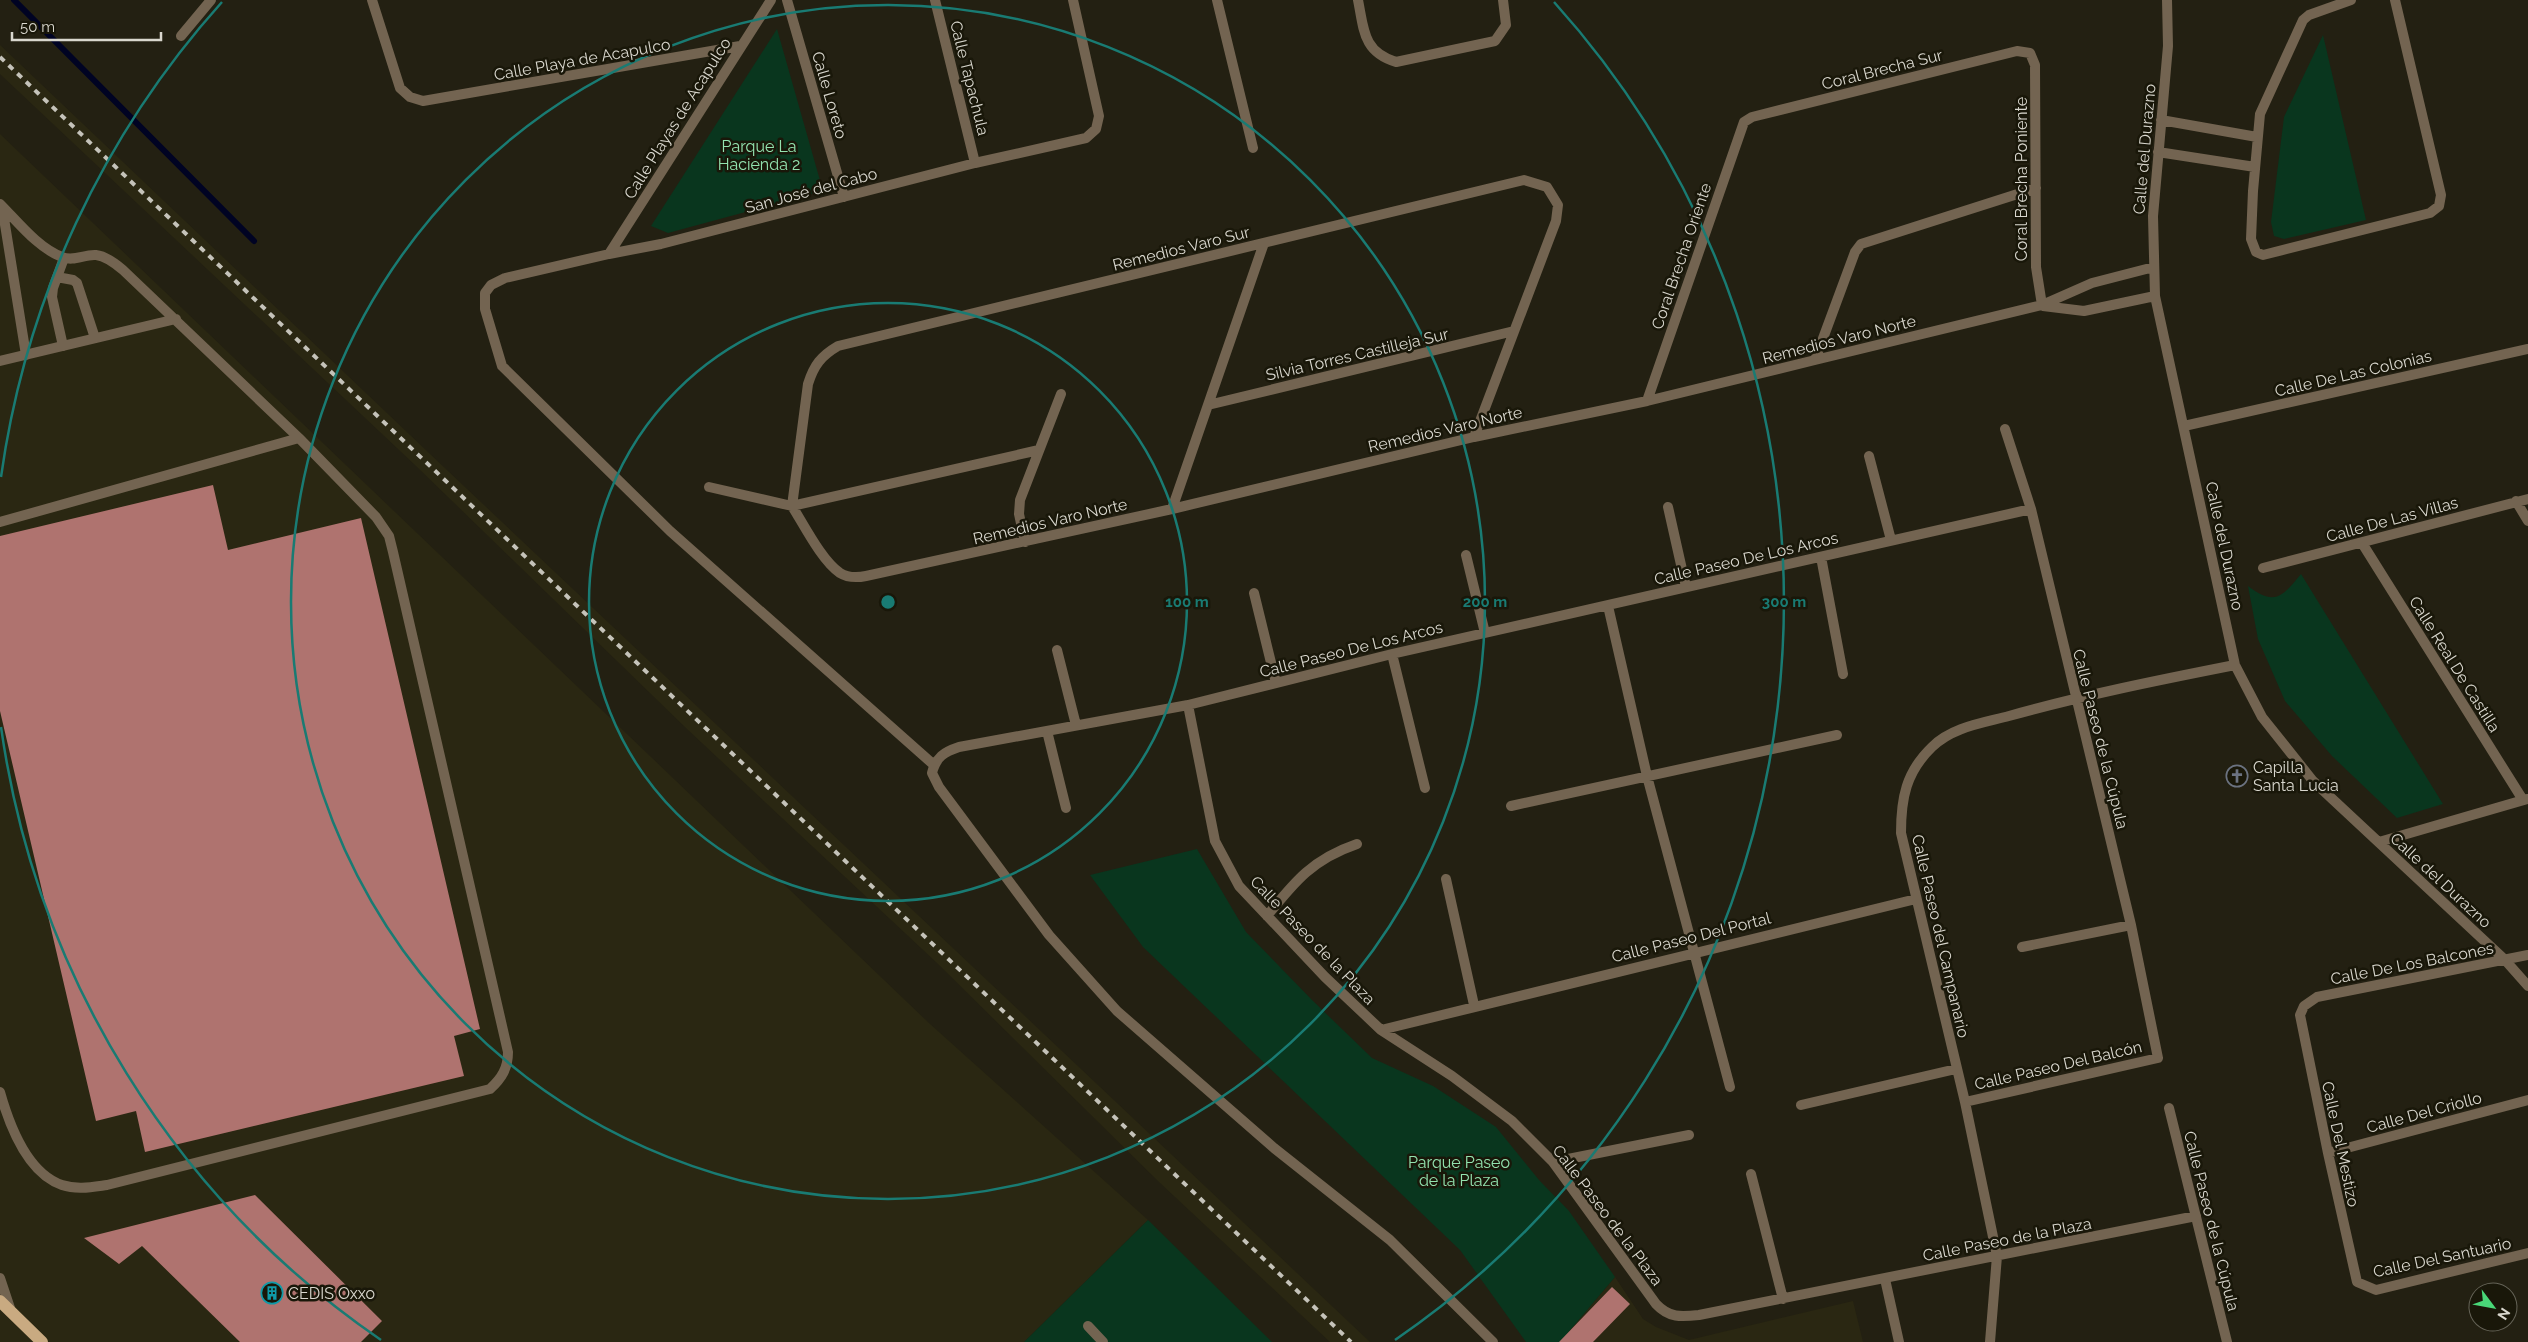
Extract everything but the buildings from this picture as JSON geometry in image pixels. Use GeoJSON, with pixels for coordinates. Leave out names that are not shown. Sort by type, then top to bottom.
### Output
{"type":"FeatureCollection","features":[{"type":"Feature","properties":{"kind":"main road"},"geometry":{"type":"LineString","coordinates":[[0,1301],[42,1342]]}},
{"type":"Feature","properties":{"kind":"street"},"geometry":{"type":"LineString","coordinates":[[181,36],[211,0]]}},
{"type":"Feature","properties":{"kind":"street","name":"Calle Playa de Acapulco"},"geometry":{"type":"LineString","coordinates":[[372,0],[400,88],[410,97],[429,101],[740,46]]}},
{"type":"Feature","properties":{"kind":"street","name":"Calle Playas de Acapulco"},"geometry":{"type":"LineString","coordinates":[[609,254],[771,0]]}},
{"type":"Feature","properties":{"kind":"street","name":"Calle Loreto"},"geometry":{"type":"LineString","coordinates":[[787,0],[844,197]]}},
{"type":"Feature","properties":{"kind":"street","name":"Calle Tapachula"},"geometry":{"type":"LineString","coordinates":[[935,0],[975,163]]}},
{"type":"Feature","properties":{"kind":"street","name":"San José del Cabo"},"geometry":{"type":"LineString","coordinates":[[934,765],[670,532],[502,366],[485,309],[485,293],[492,285],[505,278],[661,244],[975,163],[1086,138],[1096,129],[1098,105],[1073,0]]}},
{"type":"Feature","properties":{"kind":"street"},"geometry":{"type":"LineString","coordinates":[[1217,0],[1254,148]]}},
{"type":"Feature","properties":{"kind":"street"},"geometry":{"type":"LineString","coordinates":[[1358,0],[1367,40],[1376,53],[1396,62],[1495,41],[1506,25],[1504,2]]}},
{"type":"Feature","properties":{"kind":"street","name":"Calle del Durazno"},"geometry":{"type":"LineString","coordinates":[[2167,0],[2168,46],[2153,216],[2155,296],[2236,665],[2262,717],[2313,781],[2504,960],[2528,986]]}},
{"type":"Feature","properties":{"kind":"street"},"geometry":{"type":"LineString","coordinates":[[2351,0],[2309,15],[2303,20],[2260,114],[2254,167],[2251,239],[2256,252],[2262,255],[2430,213],[2439,206],[2441,195],[2395,0]]}},
{"type":"Feature","properties":{"kind":"street","name":"Coral Brecha Sur"},"geometry":{"type":"LineString","coordinates":[[1744,122],[1752,117],[2007,53],[2024,50],[2030,53]]}},
{"type":"Feature","properties":{"kind":"street","name":"Coral Brecha Poniente"},"geometry":{"type":"LineString","coordinates":[[2030,53],[2035,65],[2036,267],[2042,305]]}},
{"type":"Feature","properties":{"kind":"street"},"geometry":{"type":"LineString","coordinates":[[2161,120],[2257,137]]}},
{"type":"Feature","properties":{"kind":"street","name":"Coral Brecha Oriente"},"geometry":{"type":"LineString","coordinates":[[1646,401],[1744,122]]}},
{"type":"Feature","properties":{"kind":"street"},"geometry":{"type":"LineString","coordinates":[[2158,152],[2254,167]]}},
{"type":"Feature","properties":{"kind":"street","name":"Remedios Varo Sur"},"geometry":{"type":"LineString","coordinates":[[792,506],[804,400],[813,367],[823,355],[838,346],[1524,180],[1547,187],[1558,205],[1556,221],[1514,332]]}},
{"type":"Feature","properties":{"kind":"street"},"geometry":{"type":"LineString","coordinates":[[1815,360],[1855,252],[1861,244],[2036,188]]}},
{"type":"Feature","properties":{"kind":"street"},"geometry":{"type":"LineString","coordinates":[[0,1092],[8,1121],[28,1158],[60,1184],[79,1188],[107,1185],[490,1089],[500,1080],[508,1064],[508,1052],[389,536],[376,517],[300,438],[176,319],[111,260],[96,255],[78,259],[64,258],[50,251],[1,205]]}},
{"type":"Feature","properties":{"kind":"street"},"geometry":{"type":"LineString","coordinates":[[1,205],[26,355]]}},
{"type":"Feature","properties":{"kind":"street"},"geometry":{"type":"LineString","coordinates":[[1172,509],[1264,243]]}},
{"type":"Feature","properties":{"kind":"street"},"geometry":{"type":"LineString","coordinates":[[63,346],[52,297],[56,277],[64,258]]}},
{"type":"Feature","properties":{"kind":"street","name":"Remedios Varo Norte"},"geometry":{"type":"LineString","coordinates":[[792,506],[830,564],[840,573],[853,578],[1172,509],[1474,437],[1646,401],[2042,305],[2092,283],[2154,267]]}},
{"type":"Feature","properties":{"kind":"street"},"geometry":{"type":"LineString","coordinates":[[56,277],[73,280],[77,283],[95,338]]}},
{"type":"Feature","properties":{"kind":"street","name":"Remedios Varo Norte"},"geometry":{"type":"LineString","coordinates":[[2042,305],[2084,312],[2155,296]]}},
{"type":"Feature","properties":{"kind":"street"},"geometry":{"type":"LineString","coordinates":[[0,361],[176,319]]}},
{"type":"Feature","properties":{"kind":"street"},"geometry":{"type":"LineString","coordinates":[[1474,437],[1514,332]]}},
{"type":"Feature","properties":{"kind":"street","name":"Silvia Torres Castilleja Sur"},"geometry":{"type":"LineString","coordinates":[[1208,405],[1514,332]]}},
{"type":"Feature","properties":{"kind":"street","name":"Calle De Las Colonias"},"geometry":{"type":"LineString","coordinates":[[2184,426],[2528,349]]}},
{"type":"Feature","properties":{"kind":"street"},"geometry":{"type":"LineString","coordinates":[[1024,542],[1019,514],[1020,500],[1060,394]]}},
{"type":"Feature","properties":{"kind":"street","name":"Calle Paseo de la Cúpula"},"geometry":{"type":"LineString","coordinates":[[2005,429],[2031,509],[2131,925],[2158,1058]]}},
{"type":"Feature","properties":{"kind":"street"},"geometry":{"type":"LineString","coordinates":[[0,522],[300,438]]}},
{"type":"Feature","properties":{"kind":"street"},"geometry":{"type":"LineString","coordinates":[[709,487],[792,506],[1039,450]]}},
{"type":"Feature","properties":{"kind":"street"},"geometry":{"type":"LineString","coordinates":[[1869,456],[1890,540]]}},
{"type":"Feature","properties":{"kind":"street","name":"Calle De Las Villas"},"geometry":{"type":"LineString","coordinates":[[2263,568],[2528,499]]}},
{"type":"Feature","properties":{"kind":"street"},"geometry":{"type":"LineString","coordinates":[[2516,501],[2528,521]]}},
{"type":"Feature","properties":{"kind":"street"},"geometry":{"type":"LineString","coordinates":[[1668,507],[1686,587]]}},
{"type":"Feature","properties":{"kind":"street","name":"Calle Paseo De Los Arcos"},"geometry":{"type":"LineString","coordinates":[[934,765],[945,751],[959,747],[1188,705],[1392,654],[2031,509]]}},
{"type":"Feature","properties":{"kind":"street","name":"Calle Real De Castilla"},"geometry":{"type":"LineString","coordinates":[[2362,543],[2525,800]]}},
{"type":"Feature","properties":{"kind":"street"},"geometry":{"type":"LineString","coordinates":[[1466,555],[1485,633]]}},
{"type":"Feature","properties":{"kind":"street"},"geometry":{"type":"LineString","coordinates":[[1820,557],[1843,674]]}},
{"type":"Feature","properties":{"kind":"street"},"geometry":{"type":"LineString","coordinates":[[1254,593],[1276,683]]}},
{"type":"Feature","properties":{"kind":"street"},"geometry":{"type":"LineString","coordinates":[[1608,606],[1647,776],[1730,1087]]}},
{"type":"Feature","properties":{"kind":"street"},"geometry":{"type":"LineString","coordinates":[[1057,650],[1076,725]]}},
{"type":"Feature","properties":{"kind":"street"},"geometry":{"type":"LineString","coordinates":[[1392,654],[1425,788]]}},
{"type":"Feature","properties":{"kind":"street","name":"Calle Paseo del Campanario"},"geometry":{"type":"LineString","coordinates":[[1992,1339],[1997,1256],[1964,1102],[1900,833],[1901,803],[1909,778],[1919,762],[1933,746],[1952,732],[2075,698],[2236,665]]}},
{"type":"Feature","properties":{"kind":"street","name":"Calle Paseo de la Plaza"},"geometry":{"type":"LineString","coordinates":[[1188,705],[1215,840],[1239,886],[1325,978],[1381,1030],[1452,1076],[1512,1121],[1553,1162],[1656,1304],[1669,1315],[1682,1317],[1699,1315],[2196,1216]]}},
{"type":"Feature","properties":{"kind":"street"},"geometry":{"type":"LineString","coordinates":[[1047,731],[1066,808]]}},
{"type":"Feature","properties":{"kind":"street"},"geometry":{"type":"LineString","coordinates":[[1511,806],[1837,735]]}},
{"type":"Feature","properties":{"kind":"street"},"geometry":{"type":"LineString","coordinates":[[934,765],[932,773],[939,786],[1049,934],[1118,1011],[1274,1148],[1390,1240],[1493,1342]]}},
{"type":"Feature","properties":{"kind":"street"},"geometry":{"type":"LineString","coordinates":[[2379,842],[2525,800]]}},
{"type":"Feature","properties":{"kind":"street"},"geometry":{"type":"LineString","coordinates":[[1267,916],[1296,879],[1318,862],[1356,844]]}},
{"type":"Feature","properties":{"kind":"street"},"geometry":{"type":"LineString","coordinates":[[1446,879],[1474,1005]]}},
{"type":"Feature","properties":{"kind":"street","name":"Calle Paseo Del Portal"},"geometry":{"type":"LineString","coordinates":[[1381,1030],[1474,1005],[1916,899]]}},
{"type":"Feature","properties":{"kind":"street"},"geometry":{"type":"LineString","coordinates":[[2022,947],[2131,925]]}},
{"type":"Feature","properties":{"kind":"street","name":"Calle De Los Balcones"},"geometry":{"type":"LineString","coordinates":[[2304,1006],[2317,997],[2528,955]]}},
{"type":"Feature","properties":{"kind":"street","name":"Calle Del Mestizo"},"geometry":{"type":"LineString","coordinates":[[2304,1006],[2300,1015],[2300,1023],[2352,1267],[2357,1282],[2362,1286]]}},
{"type":"Feature","properties":{"kind":"street","name":"Calle Paseo Del Balcón"},"geometry":{"type":"LineString","coordinates":[[1964,1102],[2158,1058]]}},
{"type":"Feature","properties":{"kind":"street","name":"Calle Paseo Del Balcón"},"geometry":{"type":"LineString","coordinates":[[1800,1105],[1956,1069]]}},
{"type":"Feature","properties":{"kind":"street","name":"Calle Del Criollo"},"geometry":{"type":"LineString","coordinates":[[2328,1153],[2528,1100]]}},
{"type":"Feature","properties":{"kind":"street","name":"Calle Paseo de la Cúpula"},"geometry":{"type":"LineString","coordinates":[[2168,1108],[2226,1342]]}},
{"type":"Feature","properties":{"kind":"street"},"geometry":{"type":"LineString","coordinates":[[1553,1162],[1689,1135]]}},
{"type":"Feature","properties":{"kind":"street"},"geometry":{"type":"LineString","coordinates":[[1751,1174],[1783,1299]]}},
{"type":"Feature","properties":{"kind":"street","name":"Calle Del Santuario"},"geometry":{"type":"LineString","coordinates":[[2362,1286],[2376,1290],[2528,1254]]}},
{"type":"Feature","properties":{"kind":"street"},"geometry":{"type":"LineString","coordinates":[[0,1278],[12,1312]]}},
{"type":"Feature","properties":{"kind":"street"},"geometry":{"type":"LineString","coordinates":[[1886,1279],[1899,1342]]}},
{"type":"Feature","properties":{"kind":"street"},"geometry":{"type":"LineString","coordinates":[[1088,1326],[1103,1342]]}},
{"type":"Feature","properties":{"kind":"shaded area"},"geometry":{"type":"Polygon","coordinates":[[[0,45],[1370,1342],[1330,1342],[1159,1182],[937,963],[687,729],[415,465],[0,74],[0,45]]]}},
{"type":"Feature","properties":{"kind":"shaded area"},"geometry":{"type":"Polygon","coordinates":[[[0,134],[930,1024],[1148,1220],[1024,1342],[0,1342],[0,134]]]}},
{"type":"Feature","properties":{"kind":"shaded area"},"geometry":{"type":"Polygon","coordinates":[[[1615,1277],[1643,1319],[1656,1327],[1689,1340],[1853,1301],[1863,1342],[1560,1342],[1615,1277]]]}},
{"type":"Feature","properties":{"kind":"green space","name":"Parque La Hacienda 2"},"geometry":{"type":"Polygon","coordinates":[[[777,29],[823,191],[668,233],[651,226],[777,29]]]}},
{"type":"Feature","properties":{"kind":"green space"},"geometry":{"type":"Polygon","coordinates":[[[2323,35],[2366,220],[2284,239],[2274,236],[2271,222],[2284,117],[2323,35]]]}},
{"type":"Feature","properties":{"kind":"green space"},"geometry":{"type":"Polygon","coordinates":[[[2301,574],[2443,804],[2397,818],[2332,756],[2285,701],[2258,639],[2248,586],[2265,596],[2278,596],[2289,588],[2301,574]]]}},
{"type":"Feature","properties":{"kind":"green space","name":"Parque Paseo de la Plaza"},"geometry":{"type":"Polygon","coordinates":[[[1197,849],[1246,932],[1312,1000],[1372,1058],[1433,1086],[1496,1127],[1539,1180],[1569,1211],[1615,1277],[1560,1342],[1526,1342],[1460,1250],[1143,947],[1090,875],[1197,849]]]}},
{"type":"Feature","properties":{"kind":"green space"},"geometry":{"type":"Polygon","coordinates":[[[1148,1220],[1272,1342],[1024,1342],[1148,1220]]]}},
{"type":"Feature","properties":{"kind":"waterway"},"geometry":{"type":"LineString","coordinates":[[14,0],[254,241]]}},
{"type":"Feature","properties":{"kind":"railway"},"geometry":{"type":"LineString","coordinates":[[0,57],[1351,1342]]}},
{"type":"Feature","properties":{"kind":"place","name":"Capilla Santa Lucia"},"geometry":{"type":"Point","coordinates":[2237,776]}},
{"type":"Feature","properties":{"kind":"place","name":"CEDIS Oxxo"},"geometry":{"type":"Point","coordinates":[272,1293]}}]}
